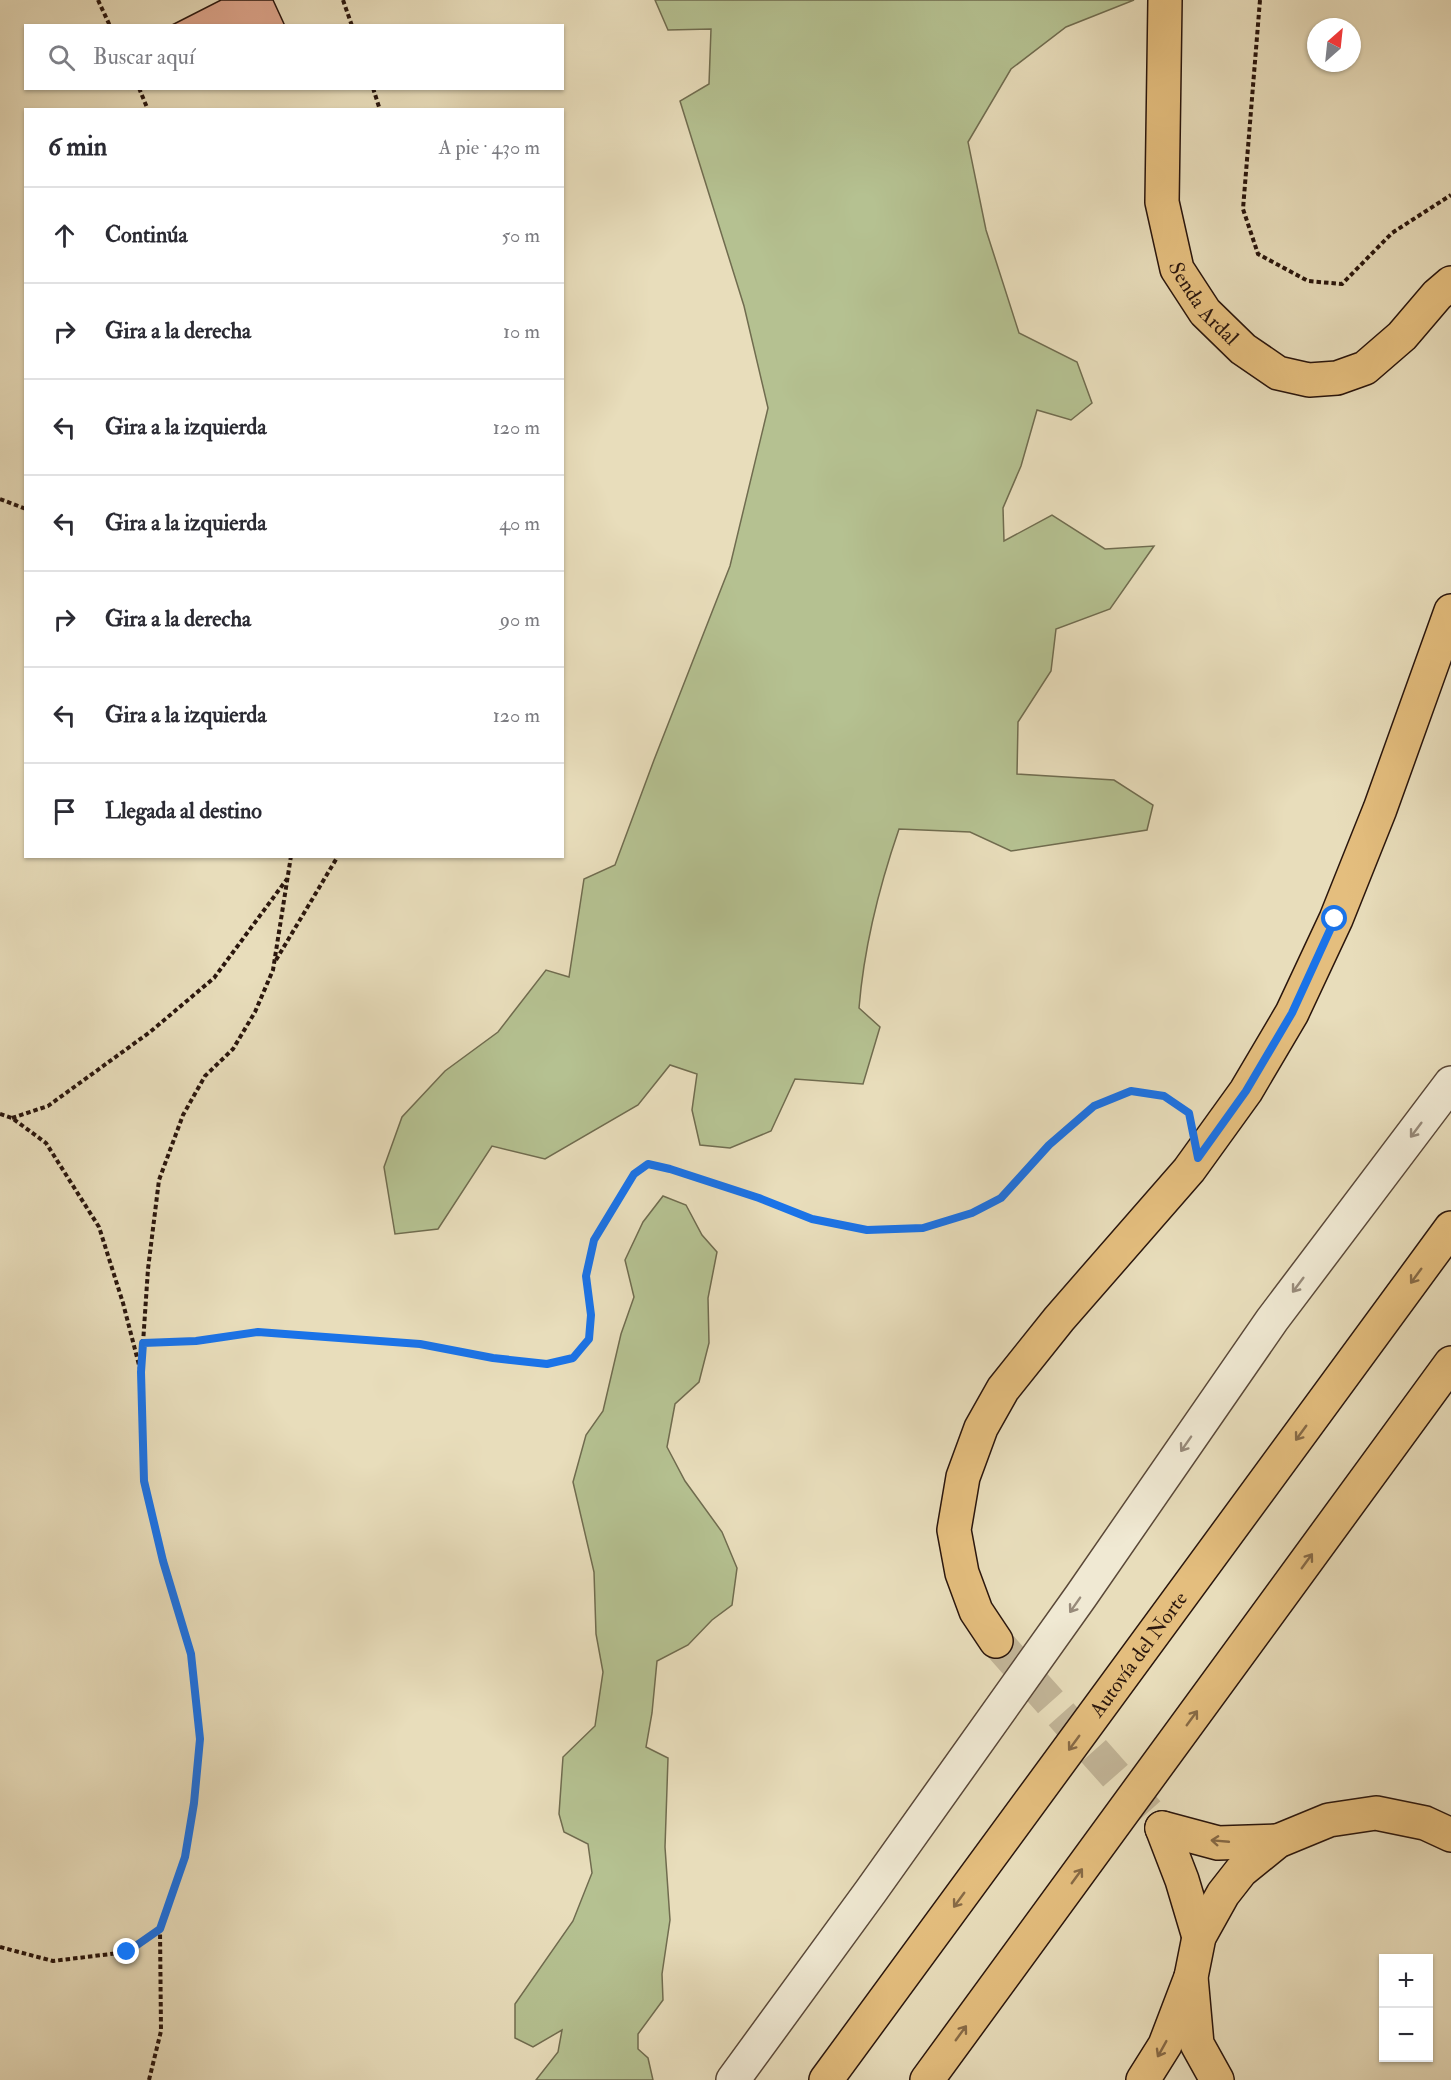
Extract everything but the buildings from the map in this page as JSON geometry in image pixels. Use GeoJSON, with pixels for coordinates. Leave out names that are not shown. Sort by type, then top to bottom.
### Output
{"type":"FeatureCollection","features":[{"type":"Feature","properties":{"kind":"main road","name":"Senda Ardal"},"geometry":{"type":"LineString","coordinates":[[1165,0],[1162,202],[1178,269],[1205,312],[1243,349],[1278,373],[1309,380],[1337,378],[1365,368],[1402,336],[1437,295],[1451,283]]}},
{"type":"Feature","properties":{"kind":"main road"},"geometry":{"type":"LineString","coordinates":[[996,1641],[976,1611],[962,1573],[954,1530],[963,1477],[981,1428],[1003,1389],[1038,1345],[1198,1158],[1246,1091],[1292,1013],[1335,919],[1380,809],[1451,611]]}},
{"type":"Feature","properties":{"kind":"main road","name":"Autovía del Norte"},"geometry":{"type":"LineString","coordinates":[[826,2080],[1451,1228]]}},
{"type":"Feature","properties":{"kind":"main road"},"geometry":{"type":"LineString","coordinates":[[927,2080],[1451,1364]]}},
{"type":"Feature","properties":{"kind":"main road"},"geometry":{"type":"LineString","coordinates":[[1143,2080],[1165,2045],[1191,1977],[1198,1937],[1223,1894],[1241,1870],[1278,1841],[1329,1820],[1376,1813],[1425,1823],[1451,1835]]}},
{"type":"Feature","properties":{"kind":"main road"},"geometry":{"type":"LineString","coordinates":[[1198,1937],[1182,1880],[1162,1828],[1218,1843],[1278,1841]]}},
{"type":"Feature","properties":{"kind":"main road"},"geometry":{"type":"LineString","coordinates":[[1191,1977],[1197,2044],[1217,2080]]}},
{"type":"Feature","properties":{"kind":"street"},"geometry":{"type":"LineString","coordinates":[[733,2080],[871,1891],[1074,1605],[1272,1320],[1451,1083]]}},
{"type":"Feature","properties":{"kind":"path"},"geometry":{"type":"LineString","coordinates":[[98,0],[109,24]]}},
{"type":"Feature","properties":{"kind":"path"},"geometry":{"type":"LineString","coordinates":[[343,0],[351,24]]}},
{"type":"Feature","properties":{"kind":"path"},"geometry":{"type":"LineString","coordinates":[[1260,0],[1243,209],[1258,254],[1308,281],[1342,284],[1392,233],[1451,195]]}},
{"type":"Feature","properties":{"kind":"path"},"geometry":{"type":"LineString","coordinates":[[140,90],[147,108]]}},
{"type":"Feature","properties":{"kind":"path"},"geometry":{"type":"LineString","coordinates":[[374,90],[379,108]]}},
{"type":"Feature","properties":{"kind":"path"},"geometry":{"type":"LineString","coordinates":[[0,499],[24,509]]}},
{"type":"Feature","properties":{"kind":"path"},"geometry":{"type":"LineString","coordinates":[[149,2080],[162,2031],[160,1929],[185,1857],[194,1803],[200,1739],[191,1654],[163,1561],[144,1481],[141,1372],[148,1269],[159,1180],[183,1115],[205,1076],[232,1050],[255,1012],[273,970],[291,858]]}},
{"type":"Feature","properties":{"kind":"path"},"geometry":{"type":"LineString","coordinates":[[274,963],[338,858]]}},
{"type":"Feature","properties":{"kind":"path"},"geometry":{"type":"LineString","coordinates":[[12,1118],[48,1106],[150,1032],[214,978],[288,879]]}},
{"type":"Feature","properties":{"kind":"path"},"geometry":{"type":"LineString","coordinates":[[143,1343],[196,1341],[258,1332],[316,1335],[420,1344],[493,1358],[547,1364],[573,1358],[589,1339],[591,1315],[586,1276],[594,1240],[634,1174],[648,1164],[681,1172],[759,1198],[812,1219],[867,1230],[923,1228],[972,1213],[1001,1198],[1049,1145],[1094,1106],[1131,1091],[1164,1096],[1189,1113],[1198,1158]]}},
{"type":"Feature","properties":{"kind":"path"},"geometry":{"type":"LineString","coordinates":[[0,1114],[12,1118],[46,1143],[99,1227],[123,1303],[141,1372]]}},
{"type":"Feature","properties":{"kind":"path"},"geometry":{"type":"LineString","coordinates":[[0,1947],[54,1961],[127,1952],[160,1929]]}},
{"type":"Feature","properties":{"kind":"green space"},"geometry":{"type":"Polygon","coordinates":[[[655,0],[1134,0],[1066,27],[1011,69],[968,142],[986,230],[1019,333],[1077,362],[1092,403],[1071,420],[1037,410],[1021,466],[1003,508],[1004,541],[1052,515],[1105,549],[1154,546],[1110,609],[1056,629],[1051,671],[1018,722],[1017,774],[1114,780],[1153,805],[1147,830],[1011,851],[970,832],[899,829],[873,917],[861,985],[859,1008],[880,1027],[863,1084],[795,1079],[771,1131],[730,1148],[700,1145],[692,1110],[697,1074],[670,1065],[638,1105],[545,1159],[492,1146],[438,1229],[395,1234],[384,1167],[402,1117],[445,1071],[498,1032],[546,970],[569,977],[584,879],[615,865],[730,566],[768,408],[744,306],[680,101],[709,84],[711,29],[668,30],[655,0]]]}},
{"type":"Feature","properties":{"kind":"green space"},"geometry":{"type":"Polygon","coordinates":[[[663,1196],[686,1205],[702,1235],[717,1252],[708,1298],[709,1343],[699,1382],[675,1404],[667,1447],[685,1481],[722,1532],[737,1568],[732,1605],[712,1620],[688,1645],[657,1661],[646,1747],[668,1758],[665,1847],[670,1920],[662,1974],[663,2000],[638,2034],[638,2049],[648,2058],[653,2080],[536,2080],[558,2052],[562,2030],[533,2047],[515,2038],[515,2004],[573,1921],[592,1873],[588,1844],[564,1832],[559,1814],[563,1757],[595,1726],[603,1672],[596,1634],[594,1572],[573,1482],[586,1435],[603,1411],[621,1334],[634,1297],[625,1260],[643,1222],[663,1196]]]}},
{"type":"Feature","properties":{"kind":"tunnel"},"geometry":{"type":"LineString","coordinates":[[996,1641],[1162,1828]]}},
{"type":"Feature","properties":{"kind":"route"},"geometry":{"type":"LineString","coordinates":[[127,1952],[160,1929],[185,1857],[194,1803],[200,1739],[191,1654],[163,1561],[144,1481],[141,1372],[143,1343],[196,1341],[258,1332],[316,1335],[420,1344],[493,1358],[547,1364],[573,1358],[589,1339],[591,1315],[586,1276],[594,1240],[634,1174],[648,1164],[759,1198],[812,1219],[867,1230],[923,1228],[972,1213],[1001,1198],[1049,1145],[1094,1106],[1131,1091],[1164,1096],[1189,1113],[1198,1158],[1246,1091],[1292,1013],[1335,919]]}}]}
